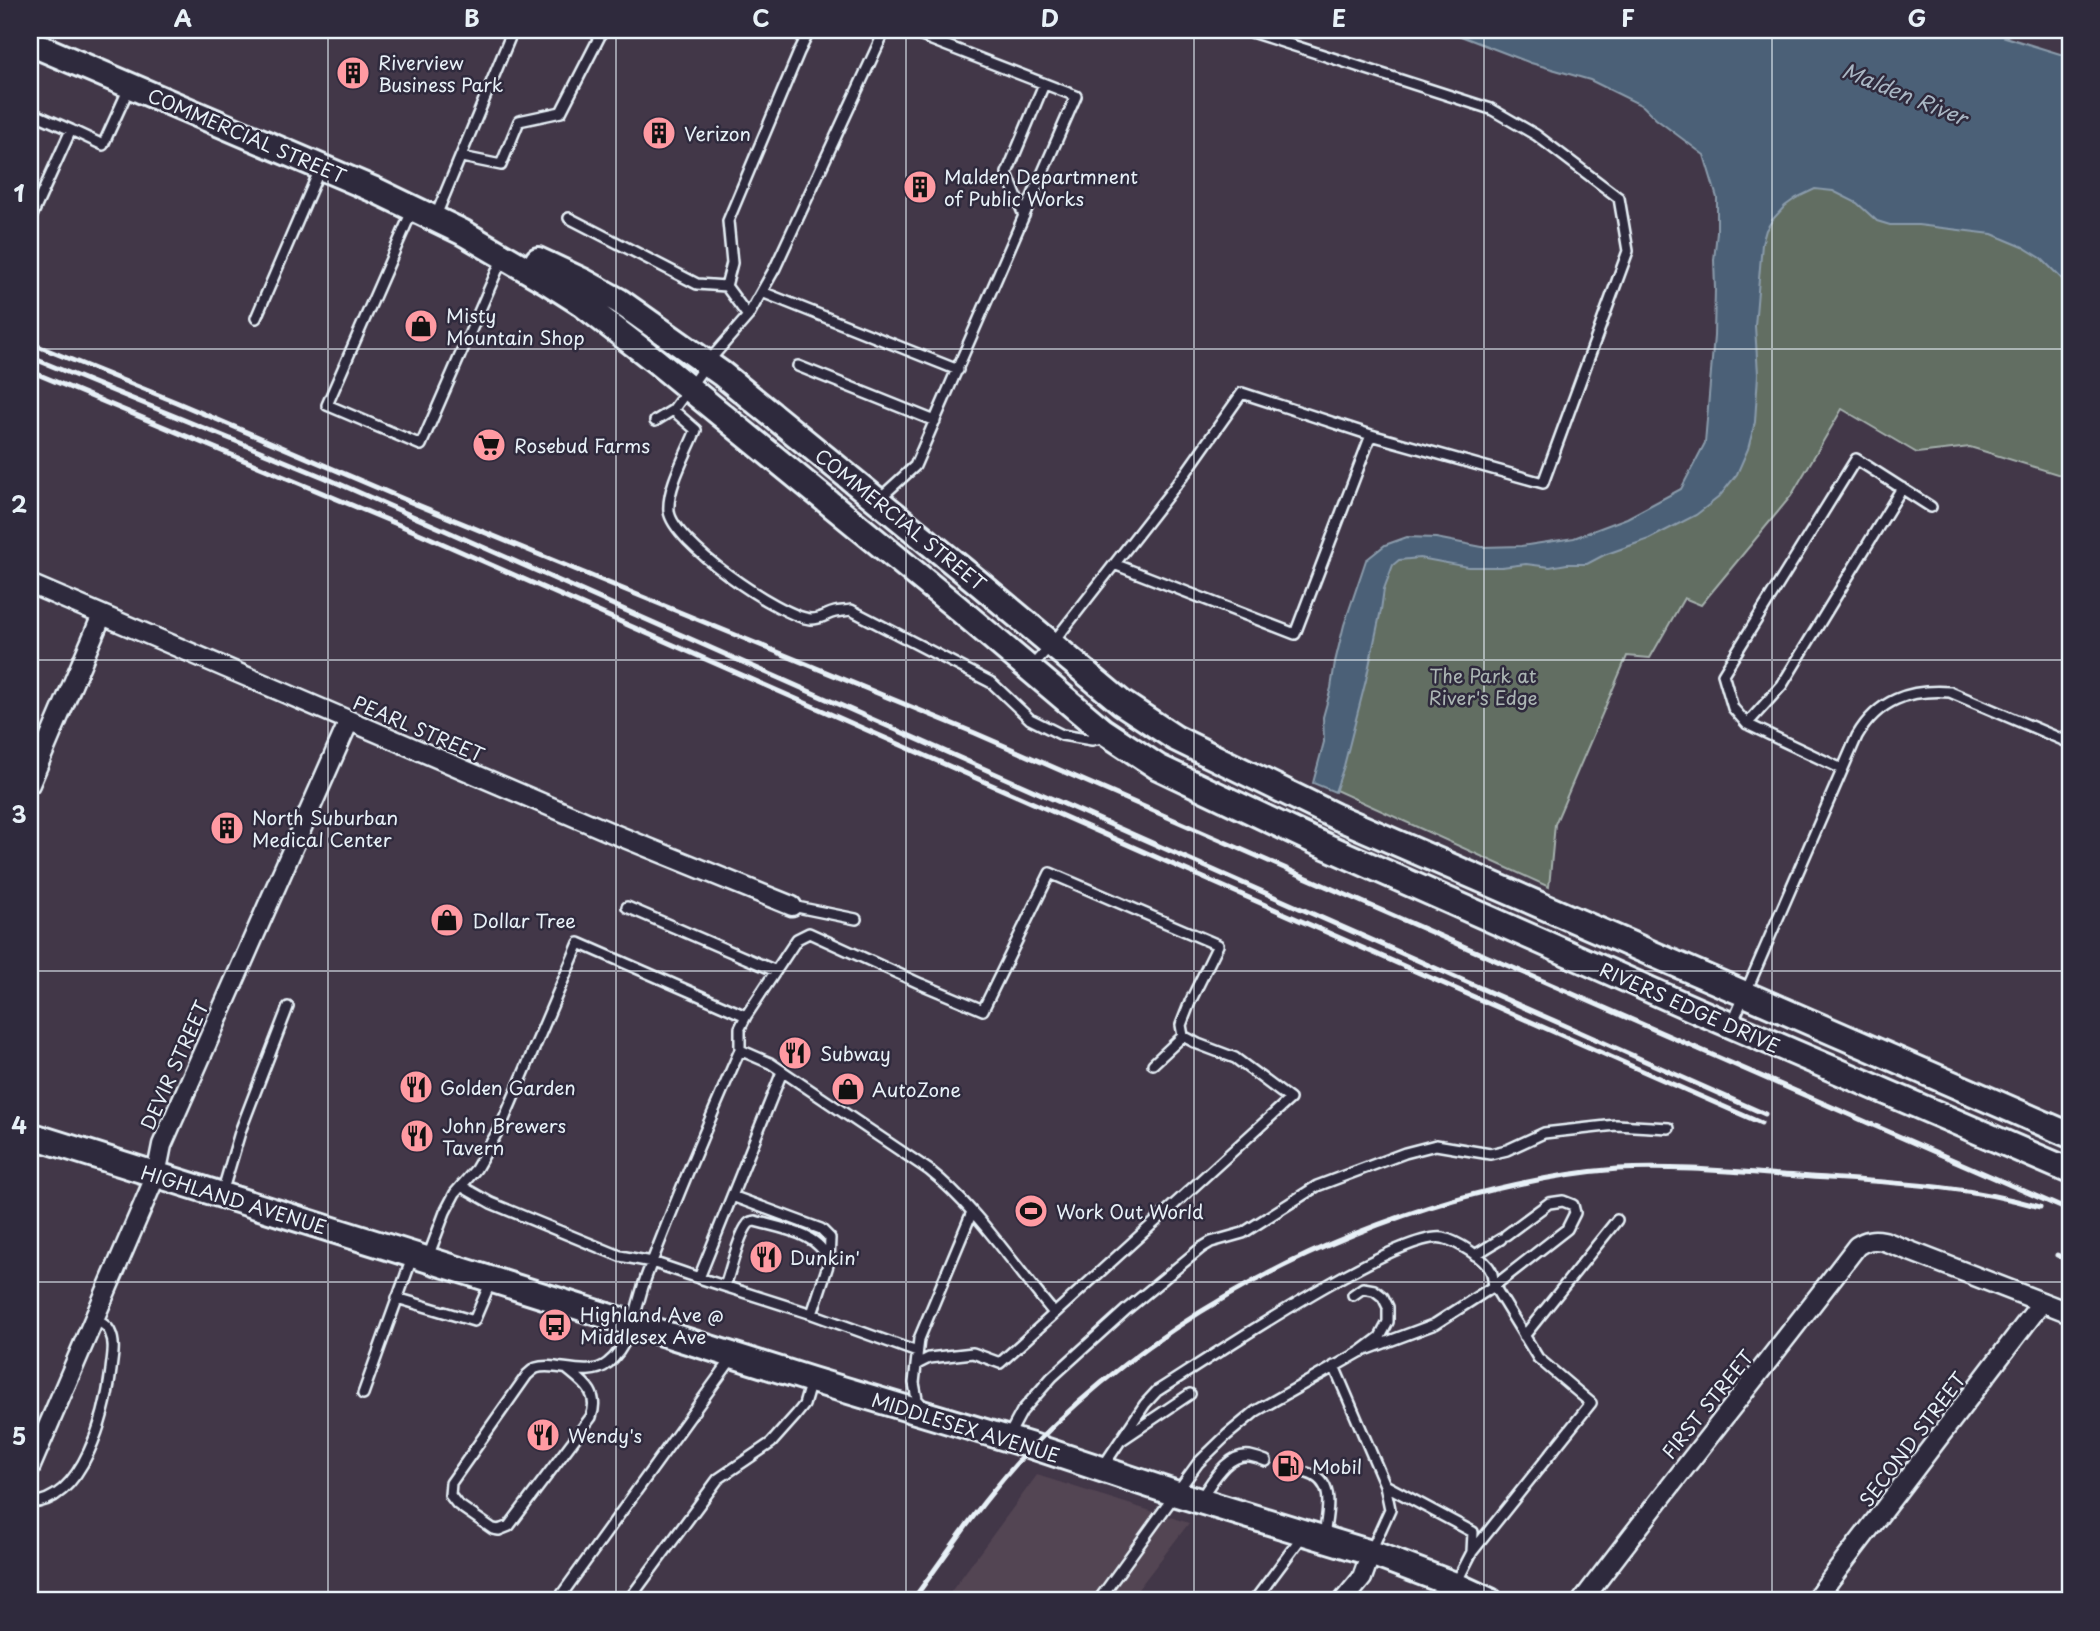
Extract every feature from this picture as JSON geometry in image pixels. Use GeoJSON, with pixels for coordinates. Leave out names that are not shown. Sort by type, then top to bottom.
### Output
{"type":"FeatureCollection","features":[{"type":"Feature","properties":{"kind":"main road","name":"COMMERCIAL STREET"},"geometry":{"type":"LineString","coordinates":[[30,43],[321,167],[424,214],[462,232],[548,282],[602,319],[1110,735],[1158,767],[1312,840]]}},
{"type":"Feature","properties":{"kind":"main road","name":"COMMERCIAL STREET"},"geometry":{"type":"LineString","coordinates":[[462,232],[499,244],[583,281],[619,301],[707,363],[878,500],[1122,703],[1175,738],[1335,816]]}},
{"type":"Feature","properties":{"kind":"main road","name":"RIVERS EDGE DRIVE"},"geometry":{"type":"LineString","coordinates":[[1335,816],[2070,1135]]}},
{"type":"Feature","properties":{"kind":"main road","name":"RIVERS EDGE DRIVE"},"geometry":{"type":"LineString","coordinates":[[1312,840],[2070,1171]]}},
{"type":"Feature","properties":{"kind":"main road","name":"HIGHLAND AVENUE"},"geometry":{"type":"LineString","coordinates":[[30,1135],[426,1258]]}},
{"type":"Feature","properties":{"kind":"main road","name":"MIDDLESEX AVENUE"},"geometry":{"type":"LineString","coordinates":[[426,1258],[491,1279],[628,1333],[734,1355],[937,1417],[1371,1553],[1490,1601]]}},
{"type":"Feature","properties":{"kind":"street","name":"PEARL STREET"},"geometry":{"type":"LineString","coordinates":[[30,584],[612,833],[792,906]]}},
{"type":"Feature","properties":{"kind":"street"},"geometry":{"type":"LineString","coordinates":[[30,784],[102,615]]}},
{"type":"Feature","properties":{"kind":"street","name":"DEVIR STREET"},"geometry":{"type":"LineString","coordinates":[[30,1468],[156,1175],[162,1144],[349,721]]}},
{"type":"Feature","properties":{"kind":"street","name":"FIRST STREET"},"geometry":{"type":"LineString","coordinates":[[1582,1601],[1681,1470],[1863,1242],[1884,1241],[2042,1301]]}},
{"type":"Feature","properties":{"kind":"street"},"geometry":{"type":"LineString","coordinates":[[2042,1301],[2070,1313]]}},
{"type":"Feature","properties":{"kind":"street","name":"SECOND STREET"},"geometry":{"type":"LineString","coordinates":[[1814,1601],[2042,1301]]}},
{"type":"Feature","properties":{"kind":"street"},"geometry":{"type":"LineString","coordinates":[[1343,1601],[1362,1578],[1371,1553]]}},
{"type":"Feature","properties":{"kind":"lane"},"geometry":{"type":"LineString","coordinates":[[503,256],[421,445],[327,405],[424,214],[461,157],[513,30]]}},
{"type":"Feature","properties":{"kind":"lane"},"geometry":{"type":"LineString","coordinates":[[461,157],[501,165],[519,121],[561,112],[603,30]]}},
{"type":"Feature","properties":{"kind":"lane"},"geometry":{"type":"LineString","coordinates":[[726,286],[732,263],[729,221],[810,30]]}},
{"type":"Feature","properties":{"kind":"lane"},"geometry":{"type":"LineString","coordinates":[[655,421],[673,410],[707,363],[748,316],[775,268],[886,30]]}},
{"type":"Feature","properties":{"kind":"lane"},"geometry":{"type":"LineString","coordinates":[[878,500],[915,466],[1076,96],[906,30]]}},
{"type":"Feature","properties":{"kind":"lane"},"geometry":{"type":"LineString","coordinates":[[1030,669],[1187,471],[1242,393],[1371,435],[1543,483],[1628,251],[1619,198],[1536,135],[1491,108],[1245,30]]}},
{"type":"Feature","properties":{"kind":"lane"},"geometry":{"type":"LineString","coordinates":[[1024,216],[1007,173],[1044,84]]}},
{"type":"Feature","properties":{"kind":"lane"},"geometry":{"type":"LineString","coordinates":[[30,112],[103,145],[130,86]]}},
{"type":"Feature","properties":{"kind":"lane"},"geometry":{"type":"LineString","coordinates":[[30,220],[71,130]]}},
{"type":"Feature","properties":{"kind":"lane"},"geometry":{"type":"LineString","coordinates":[[256,318],[321,167]]}},
{"type":"Feature","properties":{"kind":"lane"},"geometry":{"type":"LineString","coordinates":[[569,218],[697,284],[726,286],[748,316]]}},
{"type":"Feature","properties":{"kind":"lane"},"geometry":{"type":"LineString","coordinates":[[762,292],[958,370]]}},
{"type":"Feature","properties":{"kind":"lane"},"geometry":{"type":"LineString","coordinates":[[798,366],[935,422]]}},
{"type":"Feature","properties":{"kind":"lane"},"geometry":{"type":"LineString","coordinates":[[673,410],[696,430],[669,499],[669,514],[677,528],[716,566],[761,597],[808,619],[851,610],[992,683],[1030,719],[1062,735],[1092,740],[1110,735]]}},
{"type":"Feature","properties":{"kind":"lane"},"geometry":{"type":"LineString","coordinates":[[1114,564],[1295,635],[1371,435]]}},
{"type":"Feature","properties":{"kind":"lane"},"geometry":{"type":"LineString","coordinates":[[1842,769],[1747,724],[1733,708],[1723,674],[1856,459],[1931,507]]}},
{"type":"Feature","properties":{"kind":"lane"},"geometry":{"type":"LineString","coordinates":[[1747,724],[1782,685],[1902,488]]}},
{"type":"Feature","properties":{"kind":"lane"},"geometry":{"type":"LineString","coordinates":[[1732,1025],[1857,736],[1864,724],[1879,709],[1894,699],[1931,691],[1950,692],[2070,743]]}},
{"type":"Feature","properties":{"kind":"lane"},"geometry":{"type":"LineString","coordinates":[[567,1369],[592,1393],[595,1401],[591,1417],[509,1526],[499,1530],[488,1526],[452,1500],[449,1491],[451,1483],[527,1375],[536,1368],[567,1369],[579,1371],[607,1365],[628,1333],[652,1262],[740,1050],[740,1028],[797,939],[809,933],[983,1010],[1050,873],[1218,945],[1181,1025],[1183,1036]]}},
{"type":"Feature","properties":{"kind":"lane"},"geometry":{"type":"LineString","coordinates":[[792,906],[856,919]]}},
{"type":"Feature","properties":{"kind":"lane"},"geometry":{"type":"LineString","coordinates":[[627,907],[776,971]]}},
{"type":"Feature","properties":{"kind":"lane"},"geometry":{"type":"LineString","coordinates":[[363,1394],[397,1298],[426,1258],[445,1212],[486,1154],[502,1124],[579,943],[746,1016]]}},
{"type":"Feature","properties":{"kind":"lane"},"geometry":{"type":"LineString","coordinates":[[222,1195],[242,1129],[288,1007]]}},
{"type":"Feature","properties":{"kind":"lane"},"geometry":{"type":"LineString","coordinates":[[1153,1063],[1183,1036]]}},
{"type":"Feature","properties":{"kind":"lane"},"geometry":{"type":"LineString","coordinates":[[917,1364],[929,1358],[973,1353],[1000,1363],[1290,1098],[1236,1058],[1183,1036]]}},
{"type":"Feature","properties":{"kind":"lane"},"geometry":{"type":"LineString","coordinates":[[740,1050],[770,1063],[946,1183],[1054,1314]]}},
{"type":"Feature","properties":{"kind":"lane"},"geometry":{"type":"LineString","coordinates":[[699,1278],[782,1072]]}},
{"type":"Feature","properties":{"kind":"lane"},"geometry":{"type":"LineString","coordinates":[[1007,1439],[1022,1411],[1052,1377],[1190,1257],[1211,1242],[1243,1233],[1317,1185],[1405,1153],[1436,1145],[1490,1154],[1507,1150],[1545,1133],[1616,1125],[1669,1128]]}},
{"type":"Feature","properties":{"kind":"lane"},"geometry":{"type":"LineString","coordinates":[[461,1186],[491,1203],[620,1256],[652,1262],[918,1352]]}},
{"type":"Feature","properties":{"kind":"lane"},"geometry":{"type":"LineString","coordinates":[[732,1196],[824,1231],[830,1238],[829,1262],[812,1314]]}},
{"type":"Feature","properties":{"kind":"lane"},"geometry":{"type":"LineString","coordinates":[[1360,1352],[1436,1324],[1494,1286],[1567,1229],[1575,1213],[1573,1205],[1563,1201],[1549,1203],[1475,1255]]}},
{"type":"Feature","properties":{"kind":"lane"},"geometry":{"type":"LineString","coordinates":[[937,1417],[926,1410],[917,1399],[914,1383],[919,1339],[972,1212]]}},
{"type":"Feature","properties":{"kind":"lane"},"geometry":{"type":"LineString","coordinates":[[1524,1336],[1617,1220]]}},
{"type":"Feature","properties":{"kind":"lane"},"geometry":{"type":"LineString","coordinates":[[725,1286],[746,1225],[755,1221],[813,1240],[827,1254],[829,1262]]}},
{"type":"Feature","properties":{"kind":"lane"},"geometry":{"type":"LineString","coordinates":[[1101,1469],[1144,1404],[1157,1391],[1329,1284],[1420,1240],[1442,1238],[1467,1248],[1490,1269],[1494,1286],[1538,1358],[1591,1403],[1472,1552],[1455,1585]]}},
{"type":"Feature","properties":{"kind":"lane"},"geometry":{"type":"LineString","coordinates":[[397,1298],[474,1321],[491,1279]]}},
{"type":"Feature","properties":{"kind":"lane"},"geometry":{"type":"LineString","coordinates":[[1188,1497],[1198,1463],[1256,1411],[1360,1352],[1380,1337],[1388,1322],[1388,1307],[1383,1297],[1374,1290],[1363,1288],[1353,1295]]}},
{"type":"Feature","properties":{"kind":"lane"},"geometry":{"type":"LineString","coordinates":[[30,1503],[46,1499],[76,1474],[100,1423],[114,1346],[110,1331],[94,1319]]}},
{"type":"Feature","properties":{"kind":"lane"},"geometry":{"type":"LineString","coordinates":[[557,1601],[734,1355]]}},
{"type":"Feature","properties":{"kind":"lane"},"geometry":{"type":"LineString","coordinates":[[1335,1366],[1385,1485],[1390,1509],[1371,1553]]}},
{"type":"Feature","properties":{"kind":"lane"},"geometry":{"type":"LineString","coordinates":[[628,1601],[718,1479],[771,1443],[796,1415],[804,1405],[812,1380]]}},
{"type":"Feature","properties":{"kind":"lane"},"geometry":{"type":"LineString","coordinates":[[1120,1441],[1191,1394]]}},
{"type":"Feature","properties":{"kind":"lane"},"geometry":{"type":"LineString","coordinates":[[1098,1601],[1188,1497],[1236,1457],[1249,1456],[1266,1461]]}},
{"type":"Feature","properties":{"kind":"lane"},"geometry":{"type":"LineString","coordinates":[[1254,1601],[1314,1535],[1328,1499],[1324,1481],[1307,1473]]}},
{"type":"Feature","properties":{"kind":"lane"},"geometry":{"type":"LineString","coordinates":[[1385,1485],[1440,1516],[1469,1528],[1473,1532],[1472,1552]]}},
{"type":"Feature","properties":{"kind":"shaded area"},"geometry":{"type":"Polygon","coordinates":[[[1037,1475],[1189,1523],[1129,1601],[944,1601],[1037,1475]]]}},
{"type":"Feature","properties":{"kind":"green space","name":"The Park at River's Edge"},"geometry":{"type":"Polygon","coordinates":[[[1817,183],[1995,228],[2042,252],[2070,282],[2070,478],[1970,447],[1917,453],[1842,409],[1791,496],[1701,605],[1684,598],[1650,658],[1627,656],[1555,824],[1549,887],[1331,788],[1393,552],[1474,562],[1693,511],[1760,229],[1791,193],[1817,183]]]}},
{"type":"Feature","properties":{"kind":"water","name":"Malden River"},"geometry":{"type":"Polygon","coordinates":[[[1445,30],[2070,30],[2014,32],[2005,37],[2070,57],[2070,287],[2041,258],[1992,234],[1918,225],[1890,225],[1877,221],[1857,203],[1833,191],[1815,189],[1796,198],[1773,219],[1762,244],[1755,326],[1758,374],[1755,422],[1748,449],[1737,474],[1719,497],[1696,515],[1649,539],[1587,564],[1468,567],[1420,558],[1399,560],[1393,565],[1384,589],[1366,680],[1335,792],[1313,783],[1324,742],[1323,717],[1335,662],[1344,625],[1366,560],[1385,545],[1407,537],[1436,538],[1482,547],[1521,546],[1574,538],[1627,518],[1681,489],[1705,443],[1714,336],[1717,198],[1704,155],[1643,106],[1590,80],[1531,63],[1445,30]]]}},
{"type":"Feature","properties":{"kind":"railway"},"geometry":{"type":"LineString","coordinates":[[30,343],[975,733],[2070,1211]]}},
{"type":"Feature","properties":{"kind":"railway"},"geometry":{"type":"LineString","coordinates":[[30,357],[326,478],[1765,1114]]}},
{"type":"Feature","properties":{"kind":"railway"},"geometry":{"type":"LineString","coordinates":[[30,371],[421,534],[1761,1123]]}},
{"type":"Feature","properties":{"kind":"railway"},"geometry":{"type":"LineString","coordinates":[[912,1601],[970,1520],[1018,1462],[1079,1402],[1126,1363],[1228,1295],[1282,1266],[1395,1219],[1453,1200],[1535,1180],[1576,1173],[1640,1168],[1708,1170],[1920,1185],[1980,1193],[2040,1207]]}},
{"type":"Feature","properties":{"kind":"railway"},"geometry":{"type":"LineString","coordinates":[[2057,1255],[2070,1261]]}},
{"type":"Feature","properties":{"kind":"place","name":"Riverview Business Park"},"geometry":{"type":"Point","coordinates":[353,73]}},
{"type":"Feature","properties":{"kind":"place","name":"Verizon"},"geometry":{"type":"Point","coordinates":[659,133]}},
{"type":"Feature","properties":{"kind":"place","name":"Malden Departmnent of Public Works"},"geometry":{"type":"Point","coordinates":[920,187]}},
{"type":"Feature","properties":{"kind":"place","name":"Misty Mountain Shop"},"geometry":{"type":"Point","coordinates":[421,326]}},
{"type":"Feature","properties":{"kind":"place","name":"Rosebud Farms"},"geometry":{"type":"Point","coordinates":[489,445]}},
{"type":"Feature","properties":{"kind":"place","name":"North Suburban Medical Center"},"geometry":{"type":"Point","coordinates":[227,828]}},
{"type":"Feature","properties":{"kind":"place","name":"Dollar Tree"},"geometry":{"type":"Point","coordinates":[447,920]}},
{"type":"Feature","properties":{"kind":"place","name":"Subway"},"geometry":{"type":"Point","coordinates":[795,1053]}},
{"type":"Feature","properties":{"kind":"place","name":"Golden Garden"},"geometry":{"type":"Point","coordinates":[416,1087]}},
{"type":"Feature","properties":{"kind":"place","name":"AutoZone"},"geometry":{"type":"Point","coordinates":[848,1089]}},
{"type":"Feature","properties":{"kind":"place","name":"John Brewers Tavern"},"geometry":{"type":"Point","coordinates":[417,1136]}},
{"type":"Feature","properties":{"kind":"place","name":"Work Out World"},"geometry":{"type":"Point","coordinates":[1031,1211]}},
{"type":"Feature","properties":{"kind":"place","name":"Dunkin'"},"geometry":{"type":"Point","coordinates":[766,1257]}},
{"type":"Feature","properties":{"kind":"place","name":"Highland Ave @ Middlesex Ave"},"geometry":{"type":"Point","coordinates":[555,1325]}},
{"type":"Feature","properties":{"kind":"place","name":"Wendy's"},"geometry":{"type":"Point","coordinates":[543,1435]}},
{"type":"Feature","properties":{"kind":"place","name":"Mobil"},"geometry":{"type":"Point","coordinates":[1288,1466]}}]}
